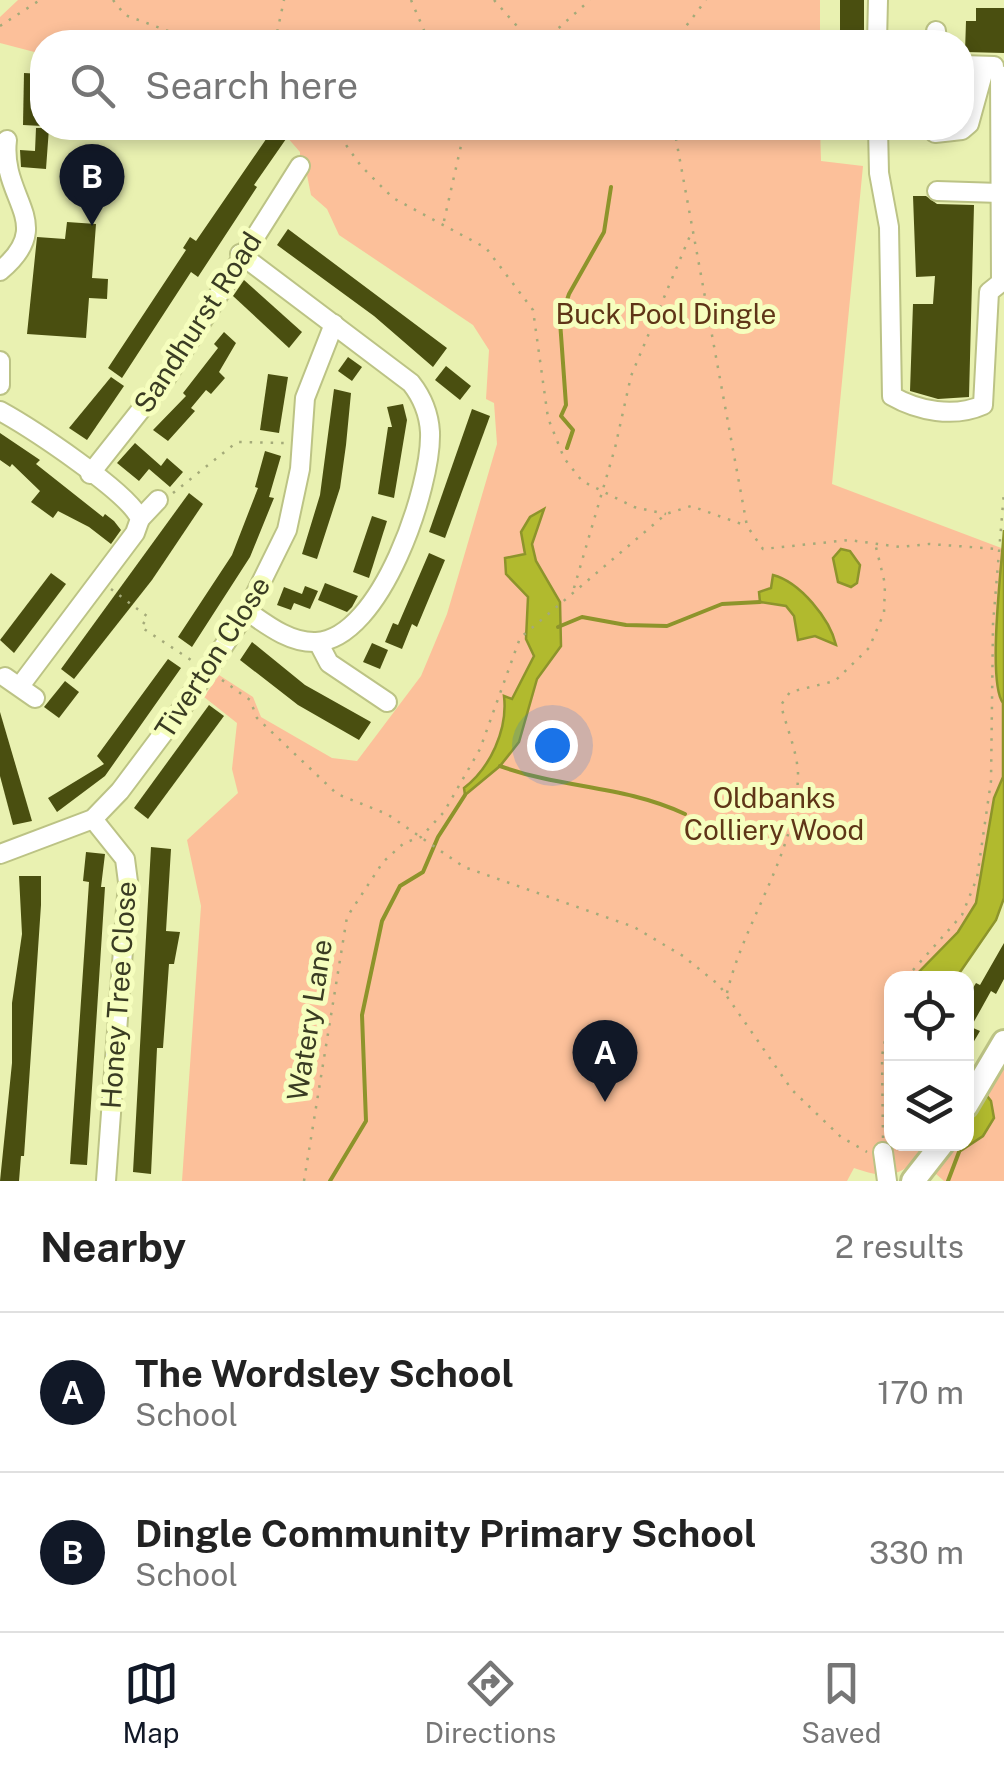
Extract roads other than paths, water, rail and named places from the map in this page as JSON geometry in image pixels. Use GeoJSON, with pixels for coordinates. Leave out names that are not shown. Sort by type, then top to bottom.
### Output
{"type":"FeatureCollection","features":[{"type":"Feature","properties":{"kind":"main road"},"geometry":{"type":"LineString","coordinates":[[974,1093],[1004,1042]]}},
{"type":"Feature","properties":{"kind":"main road"},"geometry":{"type":"LineString","coordinates":[[918,1179],[937,1151]]}},
{"type":"Feature","properties":{"kind":"street"},"geometry":{"type":"LineString","coordinates":[[878,0],[878,30]]}},
{"type":"Feature","properties":{"kind":"street"},"geometry":{"type":"LineString","coordinates":[[974,112],[996,69]]}},
{"type":"Feature","properties":{"kind":"street"},"geometry":{"type":"LineString","coordinates":[[878,140],[879,173],[890,241],[892,396],[910,407],[963,412],[982,405],[989,292],[1002,280],[996,69]]}},
{"type":"Feature","properties":{"kind":"street"},"geometry":{"type":"LineString","coordinates":[[0,271],[21,254],[26,236],[2,177],[7,140]]}},
{"type":"Feature","properties":{"kind":"street","name":"Sandhurst Road"},"geometry":{"type":"LineString","coordinates":[[90,474],[166,378],[240,254],[300,166]]}},
{"type":"Feature","properties":{"kind":"street"},"geometry":{"type":"LineString","coordinates":[[937,190],[1000,193]]}},
{"type":"Feature","properties":{"kind":"street"},"geometry":{"type":"LineString","coordinates":[[240,254],[418,391],[430,428],[430,447],[408,523],[377,601],[351,628],[318,642],[277,631],[247,611]]}},
{"type":"Feature","properties":{"kind":"street","name":"Tiverton Close"},"geometry":{"type":"LineString","coordinates":[[0,854],[93,819],[120,792],[247,611],[287,530],[310,379],[334,324]]}},
{"type":"Feature","properties":{"kind":"street"},"geometry":{"type":"LineString","coordinates":[[0,361],[0,385]]}},
{"type":"Feature","properties":{"kind":"street"},"geometry":{"type":"LineString","coordinates":[[0,411],[29,427],[90,474],[137,512],[140,520]]}},
{"type":"Feature","properties":{"kind":"street"},"geometry":{"type":"LineString","coordinates":[[20,687],[158,500]]}},
{"type":"Feature","properties":{"kind":"street"},"geometry":{"type":"LineString","coordinates":[[318,642],[328,663],[385,695]]}},
{"type":"Feature","properties":{"kind":"street","name":"Honey Tree Close"},"geometry":{"type":"LineString","coordinates":[[93,819],[124,859],[128,882],[106,1181]]}},
{"type":"Feature","properties":{"kind":"street"},"geometry":{"type":"LineString","coordinates":[[883,1152],[887,1181]]}},
{"type":"Feature","properties":{"kind":"waterway"},"geometry":{"type":"LineString","coordinates":[[567,448],[573,430],[561,416],[566,405],[560,321],[569,294],[604,232],[611,187]]}},
{"type":"Feature","properties":{"kind":"waterway"},"geometry":{"type":"LineString","coordinates":[[558,627],[582,617],[626,625],[667,626],[722,604],[760,602]]}},
{"type":"Feature","properties":{"kind":"waterway"},"geometry":{"type":"LineString","coordinates":[[500,766],[616,792],[685,814]]}},
{"type":"Feature","properties":{"kind":"waterway"},"geometry":{"type":"LineString","coordinates":[[330,1181],[366,1121],[362,1015],[382,921],[400,886],[423,872],[438,837],[465,795]]}},
{"type":"Feature","properties":{"kind":"waterway"},"geometry":{"type":"LineString","coordinates":[[948,1181],[959,1152]]}},
{"type":"Feature","properties":{"kind":"place","name":"Dingle Community Primary School"},"geometry":{"type":"Point","coordinates":[92,226]}},
{"type":"Feature","properties":{"kind":"place","name":"The Wordsley School"},"geometry":{"type":"Point","coordinates":[605,1102]}},
{"type":"Feature","properties":{"kind":"park label","name":"Buck Pool Dingle"},"geometry":{"type":"Point","coordinates":[666,313]}},
{"type":"Feature","properties":{"kind":"park label","name":"Oldbanks Colliery Wood"},"geometry":{"type":"Point","coordinates":[774,813]}}]}
